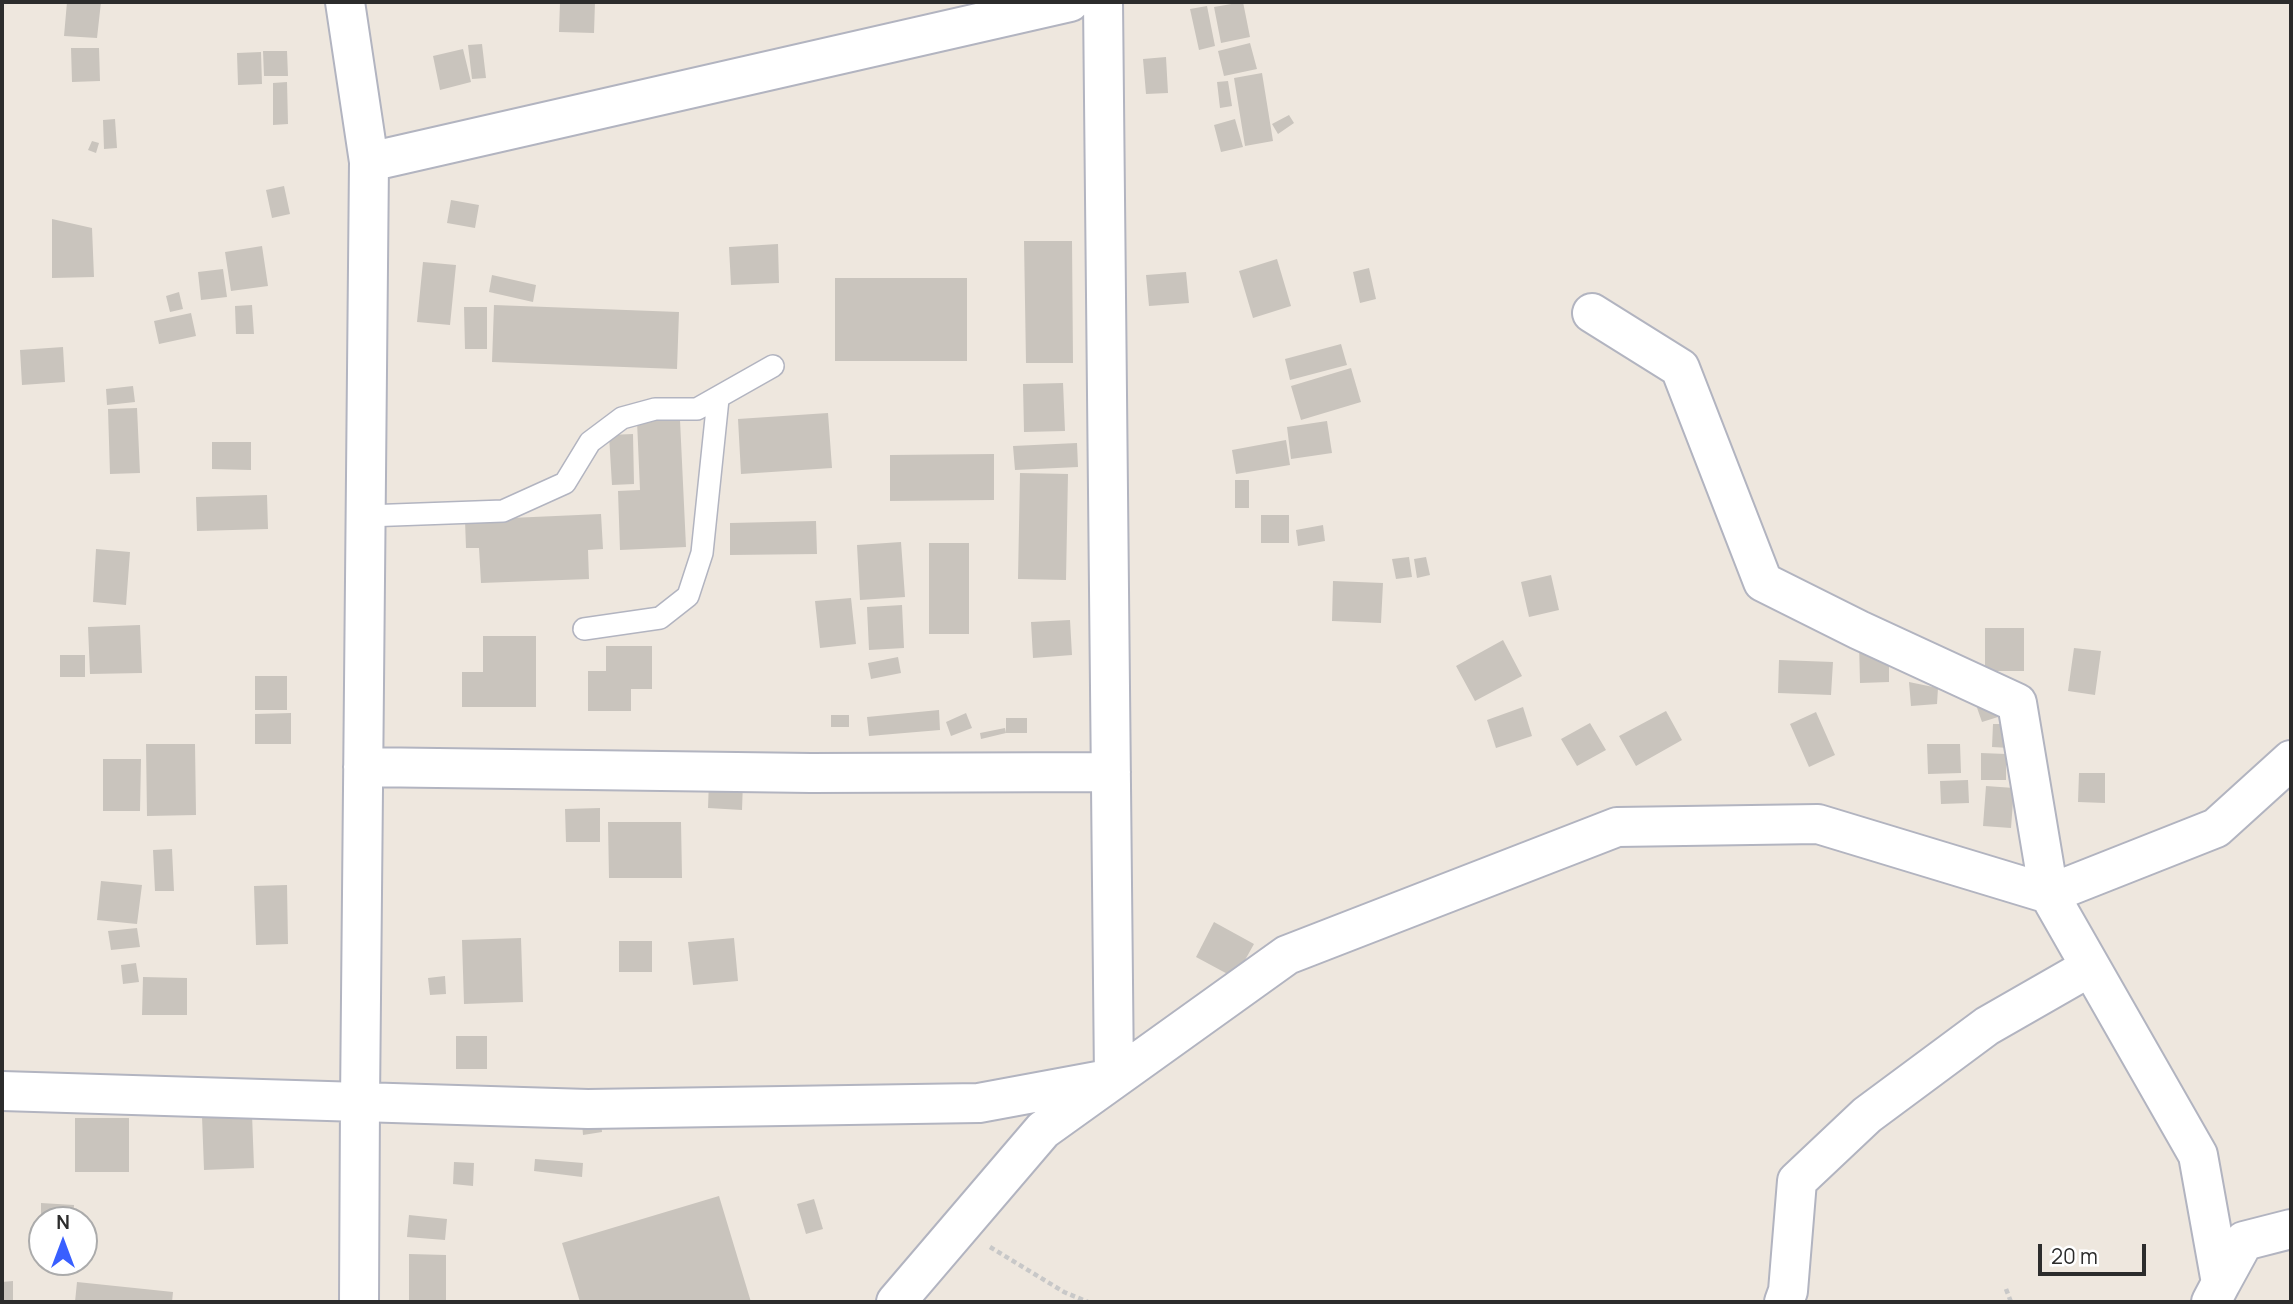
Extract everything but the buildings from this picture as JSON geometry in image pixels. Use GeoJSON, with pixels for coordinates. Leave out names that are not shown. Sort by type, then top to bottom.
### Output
{"type":"FeatureCollection","features":[{"type":"Feature","properties":{"kind":"street"},"geometry":{"type":"LineString","coordinates":[[345,2],[369,162],[359,1302]]}},
{"type":"Feature","properties":{"kind":"street"},"geometry":{"type":"LineString","coordinates":[[369,162],[1070,2]]}},
{"type":"Feature","properties":{"kind":"street"},"geometry":{"type":"LineString","coordinates":[[1103,2],[1114,1078]]}},
{"type":"Feature","properties":{"kind":"street"},"geometry":{"type":"LineString","coordinates":[[1592,313],[1680,368],[1763,582],[2017,703],[2049,894],[2198,1154],[2216,1293]]}},
{"type":"Feature","properties":{"kind":"street"},"geometry":{"type":"LineString","coordinates":[[897,1302],[1043,1130],[1287,955],[1617,827],[1818,824],[2049,894],[2216,828],[2291,760]]}},
{"type":"Feature","properties":{"kind":"street"},"geometry":{"type":"LineString","coordinates":[[363,767],[811,773],[1111,772]]}},
{"type":"Feature","properties":{"kind":"street"},"geometry":{"type":"LineString","coordinates":[[1784,1302],[1788,1291],[1797,1181],[1867,1115],[1987,1026],[2090,967]]}},
{"type":"Feature","properties":{"kind":"street"},"geometry":{"type":"LineString","coordinates":[[2,1091],[588,1109],[979,1103],[1114,1078]]}},
{"type":"Feature","properties":{"kind":"street"},"geometry":{"type":"LineString","coordinates":[[2216,1293],[2244,1241],[2291,1229]]}},
{"type":"Feature","properties":{"kind":"lane"},"geometry":{"type":"LineString","coordinates":[[366,516],[503,511],[565,483],[590,442],[622,418],[655,409],[697,409],[772,366]]}},
{"type":"Feature","properties":{"kind":"lane"},"geometry":{"type":"LineString","coordinates":[[584,629],[660,618],[688,596],[702,553],[718,399]]}},
{"type":"Feature","properties":{"kind":"path"},"geometry":{"type":"LineString","coordinates":[[959,1228],[1064,1292],[1088,1302]]}},
{"type":"Feature","properties":{"kind":"path"},"geometry":{"type":"LineString","coordinates":[[2006,1289],[2011,1302]]}}]}
